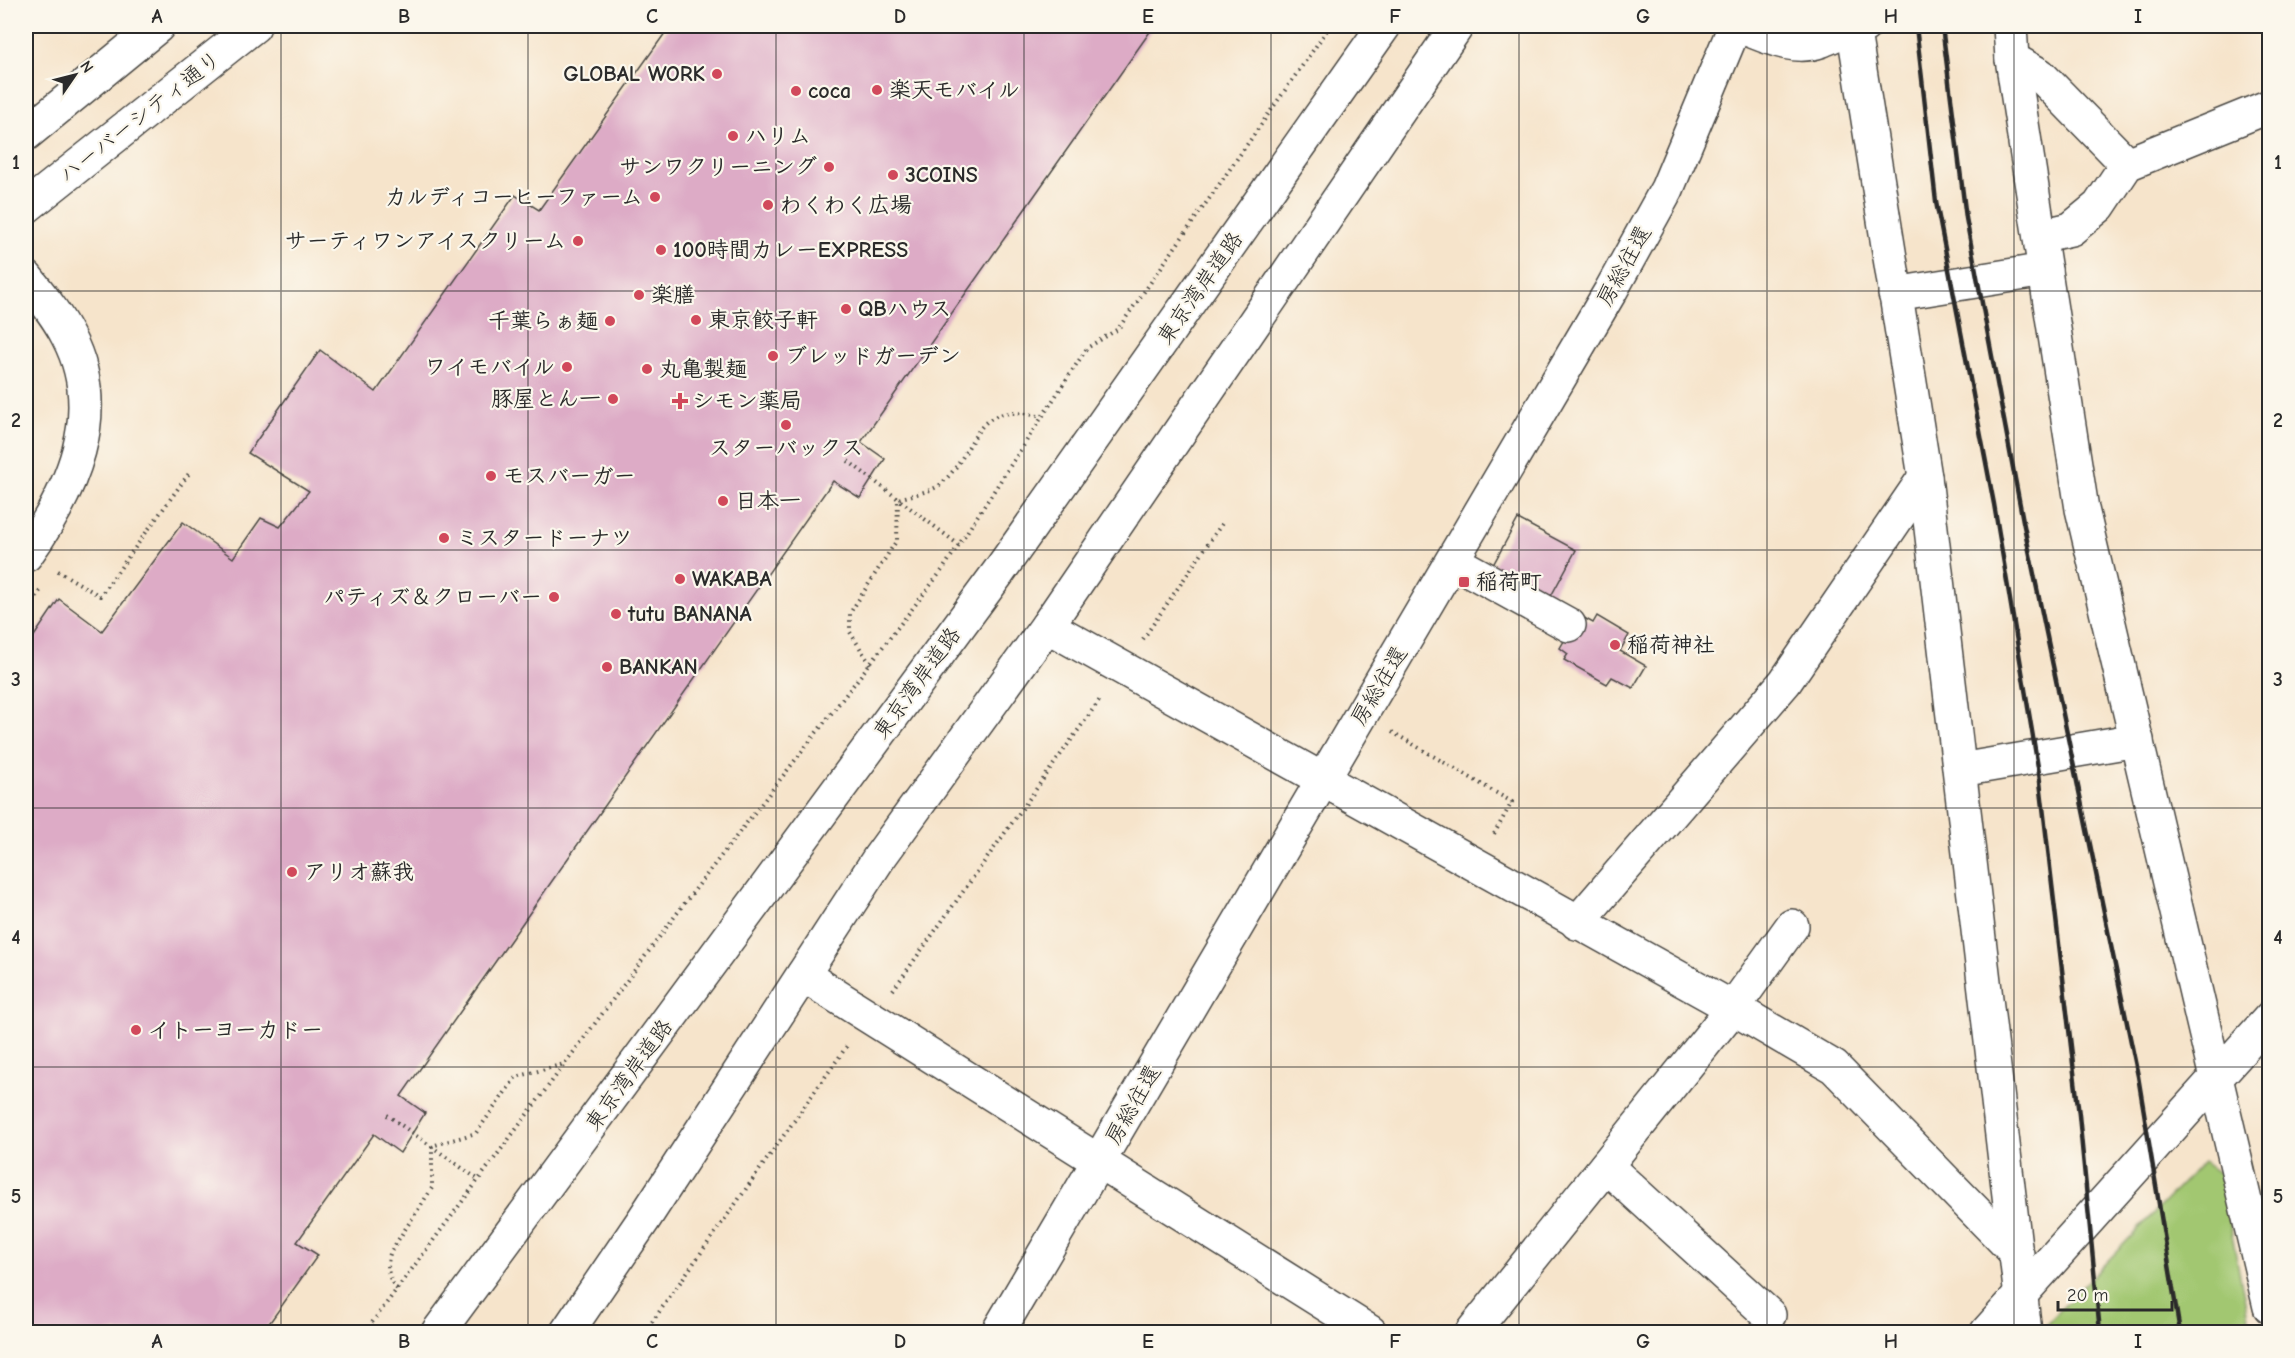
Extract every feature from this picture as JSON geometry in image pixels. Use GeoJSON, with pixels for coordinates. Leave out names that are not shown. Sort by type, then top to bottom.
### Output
{"type":"FeatureCollection","features":[{"type":"Feature","properties":{"kind":"main road"},"geometry":{"type":"LineString","coordinates":[[26,134],[158,26]]}},
{"type":"Feature","properties":{"kind":"main road","name":"ハーバーシティ通り"},"geometry":{"type":"LineString","coordinates":[[26,207],[254,26]]}},
{"type":"Feature","properties":{"kind":"main road","name":"東京湾岸道路"},"geometry":{"type":"LineString","coordinates":[[438,1332],[998,573],[1384,26]]}},
{"type":"Feature","properties":{"kind":"main road"},"geometry":{"type":"LineString","coordinates":[[567,1332],[644,1219],[879,858],[1047,626],[1456,26]]}},
{"type":"Feature","properties":{"kind":"main road"},"geometry":{"type":"LineString","coordinates":[[1737,26],[1787,44],[1817,42],[1857,26],[1924,477],[2025,1332]]}},
{"type":"Feature","properties":{"kind":"main road","name":"房総往還"},"geometry":{"type":"LineString","coordinates":[[998,1332],[1610,292],[1667,189],[1737,26]]}},
{"type":"Feature","properties":{"kind":"main road"},"geometry":{"type":"LineString","coordinates":[[2010,26],[2012,59],[2082,509],[2270,1307]]}},
{"type":"Feature","properties":{"kind":"main road"},"geometry":{"type":"LineString","coordinates":[[2012,59],[2040,75],[2127,164]]}},
{"type":"Feature","properties":{"kind":"main road"},"geometry":{"type":"LineString","coordinates":[[2040,236],[2071,229],[2099,206],[2127,164],[2270,106]]}},
{"type":"Feature","properties":{"kind":"main road"},"geometry":{"type":"LineString","coordinates":[[1895,294],[2045,270]]}},
{"type":"Feature","properties":{"kind":"main road"},"geometry":{"type":"LineString","coordinates":[[26,277],[49,305],[69,338],[79,368],[84,405],[81,451],[64,493],[26,555]]}},
{"type":"Feature","properties":{"kind":"main road"},"geometry":{"type":"LineString","coordinates":[[1577,923],[1785,682],[1924,477]]}},
{"type":"Feature","properties":{"kind":"main road"},"geometry":{"type":"LineString","coordinates":[[1453,561],[1569,625]]}},
{"type":"Feature","properties":{"kind":"main road"},"geometry":{"type":"LineString","coordinates":[[1047,626],[1733,1008],[1834,1067],[2017,1254]]}},
{"type":"Feature","properties":{"kind":"main road"},"geometry":{"type":"LineString","coordinates":[[1960,770],[2137,740]]}},
{"type":"Feature","properties":{"kind":"main road"},"geometry":{"type":"LineString","coordinates":[[1472,1332],[1733,1008],[1792,926]]}},
{"type":"Feature","properties":{"kind":"main road"},"geometry":{"type":"LineString","coordinates":[[803,975],[1370,1332]]}},
{"type":"Feature","properties":{"kind":"main road"},"geometry":{"type":"LineString","coordinates":[[1987,1332],[2270,1018]]}},
{"type":"Feature","properties":{"kind":"main road"},"geometry":{"type":"LineString","coordinates":[[1606,1166],[1769,1315]]}},
{"type":"Feature","properties":{"kind":"path"},"geometry":{"type":"LineString","coordinates":[[365,1332],[959,544],[1087,348],[1118,328],[1330,26]]}},
{"type":"Feature","properties":{"kind":"path"},"geometry":{"type":"LineString","coordinates":[[898,499],[941,485],[986,421],[1001,412],[1019,411],[1042,417]]}},
{"type":"Feature","properties":{"kind":"path"},"geometry":{"type":"LineString","coordinates":[[848,460],[959,544]]}},
{"type":"Feature","properties":{"kind":"path"},"geometry":{"type":"LineString","coordinates":[[50,578],[56,569],[100,596],[190,472]]}},
{"type":"Feature","properties":{"kind":"path"},"geometry":{"type":"LineString","coordinates":[[870,664],[850,632],[850,613],[897,540],[898,499]]}},
{"type":"Feature","properties":{"kind":"path"},"geometry":{"type":"LineString","coordinates":[[1143,640],[1223,522]]}},
{"type":"Feature","properties":{"kind":"path"},"geometry":{"type":"LineString","coordinates":[[26,612],[44,586]]}},
{"type":"Feature","properties":{"kind":"path"},"geometry":{"type":"LineString","coordinates":[[892,990],[1108,688]]}},
{"type":"Feature","properties":{"kind":"path"},"geometry":{"type":"LineString","coordinates":[[1362,714],[1512,802]]}},
{"type":"Feature","properties":{"kind":"path"},"geometry":{"type":"LineString","coordinates":[[645,1332],[852,1038]]}},
{"type":"Feature","properties":{"kind":"path"},"geometry":{"type":"LineString","coordinates":[[432,1146],[476,1133],[516,1077],[565,1064]]}},
{"type":"Feature","properties":{"kind":"path"},"geometry":{"type":"LineString","coordinates":[[387,1114],[479,1180]]}},
{"type":"Feature","properties":{"kind":"path"},"geometry":{"type":"LineString","coordinates":[[397,1289],[392,1283],[387,1262],[391,1251],[432,1188],[432,1146]]}},
{"type":"Feature","properties":{"kind":"green space"},"geometry":{"type":"Polygon","coordinates":[[[2203,1162],[2220,1174],[2251,1332],[2039,1332],[2203,1162]]]}},
{"type":"Feature","properties":{"kind":"building","name":"アリオ蘇我"},"geometry":{"type":"Polygon","coordinates":[[[670,26],[1154,26],[861,442],[885,459],[860,498],[833,481],[401,1096],[425,1113],[400,1153],[374,1134],[297,1242],[318,1255],[263,1332],[26,1332],[26,648],[59,599],[102,631],[183,522],[233,558],[261,518],[280,527],[309,491],[248,453],[320,350],[376,392],[515,195],[539,210],[670,26]]]}},
{"type":"Feature","properties":{"kind":"building"},"geometry":{"type":"Polygon","coordinates":[[[1518,519],[1576,550],[1551,596],[1493,565],[1518,519]]]}},
{"type":"Feature","properties":{"kind":"building"},"geometry":{"type":"Polygon","coordinates":[[[1579,615],[1593,623],[1597,616],[1629,635],[1620,651],[1646,666],[1633,688],[1612,677],[1607,684],[1564,660],[1568,654],[1560,648],[1579,615]]]}},
{"type":"Feature","properties":{"kind":"railway"},"geometry":{"type":"LineString","coordinates":[[1916,26],[1936,202],[1994,504],[2039,773],[2079,1115],[2100,1332]]}},
{"type":"Feature","properties":{"kind":"railway"},"geometry":{"type":"LineString","coordinates":[[1942,26],[1966,218],[2023,521],[2138,1076],[2180,1332]]}},
{"type":"Feature","properties":{"kind":"place","name":"GLOBAL WORK"},"geometry":{"type":"Point","coordinates":[717,74]}},
{"type":"Feature","properties":{"kind":"place","name":"楽天モバイル"},"geometry":{"type":"Point","coordinates":[877,90]}},
{"type":"Feature","properties":{"kind":"place","name":"coca"},"geometry":{"type":"Point","coordinates":[796,91]}},
{"type":"Feature","properties":{"kind":"place","name":"ハリム"},"geometry":{"type":"Point","coordinates":[733,136]}},
{"type":"Feature","properties":{"kind":"place","name":"サンワクリーニング"},"geometry":{"type":"Point","coordinates":[829,167]}},
{"type":"Feature","properties":{"kind":"place","name":"3COINS"},"geometry":{"type":"Point","coordinates":[893,175]}},
{"type":"Feature","properties":{"kind":"place","name":"カルディコーヒーファーム"},"geometry":{"type":"Point","coordinates":[655,197]}},
{"type":"Feature","properties":{"kind":"place","name":"わくわく広場"},"geometry":{"type":"Point","coordinates":[768,205]}},
{"type":"Feature","properties":{"kind":"place","name":"サーティワンアイスクリーム"},"geometry":{"type":"Point","coordinates":[578,241]}},
{"type":"Feature","properties":{"kind":"place","name":"100時間カレーEXPRESS"},"geometry":{"type":"Point","coordinates":[661,250]}},
{"type":"Feature","properties":{"kind":"place","name":"楽膳"},"geometry":{"type":"Point","coordinates":[639,295]}},
{"type":"Feature","properties":{"kind":"place","name":"QBハウス"},"geometry":{"type":"Point","coordinates":[846,309]}},
{"type":"Feature","properties":{"kind":"place","name":"東京餃子軒"},"geometry":{"type":"Point","coordinates":[696,320]}},
{"type":"Feature","properties":{"kind":"place","name":"千葉らぁ麺"},"geometry":{"type":"Point","coordinates":[610,321]}},
{"type":"Feature","properties":{"kind":"place","name":"ブレッドガーデン"},"geometry":{"type":"Point","coordinates":[773,356]}},
{"type":"Feature","properties":{"kind":"place","name":"ワイモバイル"},"geometry":{"type":"Point","coordinates":[567,367]}},
{"type":"Feature","properties":{"kind":"place","name":"丸亀製麺"},"geometry":{"type":"Point","coordinates":[647,369]}},
{"type":"Feature","properties":{"kind":"place","name":"豚屋とん一"},"geometry":{"type":"Point","coordinates":[613,399]}},
{"type":"Feature","properties":{"kind":"place","name":"シモン薬局"},"geometry":{"type":"Point","coordinates":[680,401]}},
{"type":"Feature","properties":{"kind":"place","name":"スターバックス"},"geometry":{"type":"Point","coordinates":[786,425]}},
{"type":"Feature","properties":{"kind":"place","name":"モスバーガー"},"geometry":{"type":"Point","coordinates":[491,476]}},
{"type":"Feature","properties":{"kind":"place","name":"日本一"},"geometry":{"type":"Point","coordinates":[723,501]}},
{"type":"Feature","properties":{"kind":"place","name":"ミスタードーナツ"},"geometry":{"type":"Point","coordinates":[444,538]}},
{"type":"Feature","properties":{"kind":"place","name":"WAKABA"},"geometry":{"type":"Point","coordinates":[680,579]}},
{"type":"Feature","properties":{"kind":"place","name":"稲荷町"},"geometry":{"type":"Point","coordinates":[1464,582]}},
{"type":"Feature","properties":{"kind":"place","name":"パティズ＆クローバー"},"geometry":{"type":"Point","coordinates":[554,597]}},
{"type":"Feature","properties":{"kind":"place","name":"tutu BANANA"},"geometry":{"type":"Point","coordinates":[616,614]}},
{"type":"Feature","properties":{"kind":"place","name":"稲荷神社"},"geometry":{"type":"Point","coordinates":[1615,645]}},
{"type":"Feature","properties":{"kind":"place","name":"BANKAN"},"geometry":{"type":"Point","coordinates":[607,667]}},
{"type":"Feature","properties":{"kind":"place","name":"アリオ蘇我"},"geometry":{"type":"Point","coordinates":[292,872]}},
{"type":"Feature","properties":{"kind":"place","name":"イトーヨーカドー"},"geometry":{"type":"Point","coordinates":[136,1030]}}]}
